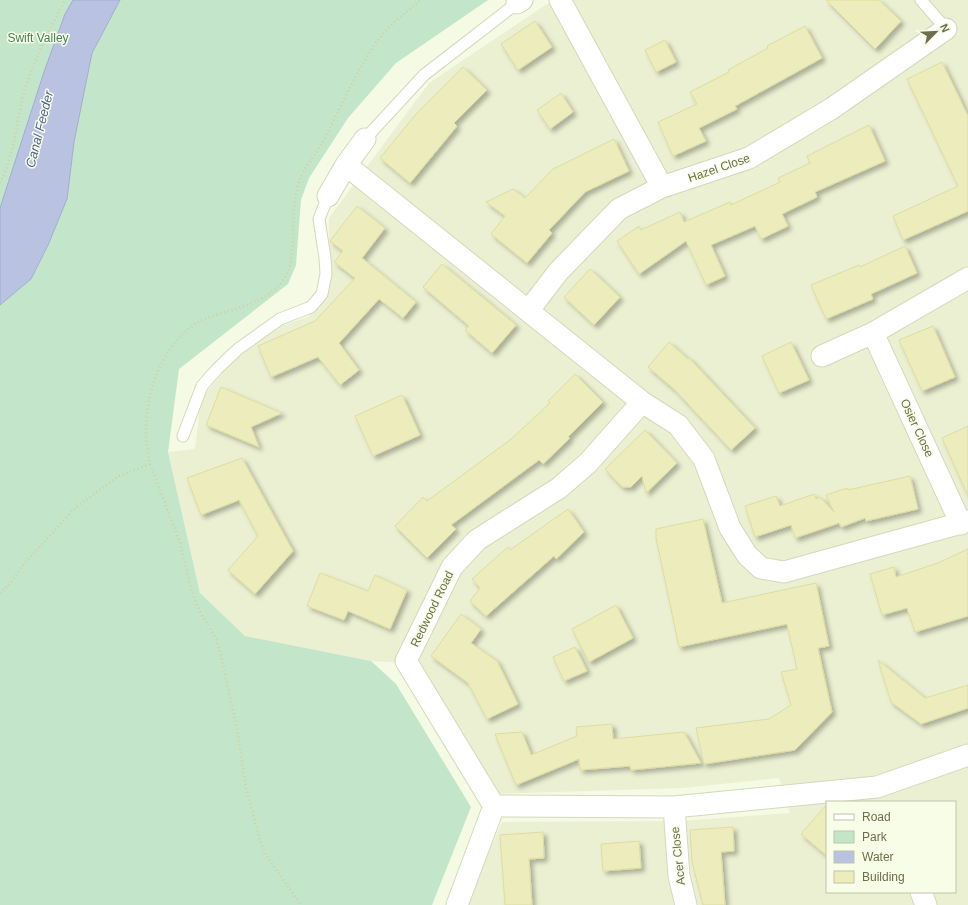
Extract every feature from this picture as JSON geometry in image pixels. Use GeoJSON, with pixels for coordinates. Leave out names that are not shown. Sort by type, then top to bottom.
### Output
{"type":"FeatureCollection","features":[{"type":"Feature","properties":{"kind":"street"},"geometry":{"type":"LineString","coordinates":[[560,0],[662,187]]}},
{"type":"Feature","properties":{"kind":"street","name":"Hazel Close"},"geometry":{"type":"LineString","coordinates":[[529,310],[558,272],[619,209],[662,187],[749,158],[831,109],[946,29]]}},
{"type":"Feature","properties":{"kind":"street"},"geometry":{"type":"LineString","coordinates":[[328,196],[346,165],[365,140]]}},
{"type":"Feature","properties":{"kind":"street"},"geometry":{"type":"LineString","coordinates":[[346,165],[642,402],[678,425],[704,458],[730,528],[747,555],[761,568],[784,572],[919,533],[965,523]]}},
{"type":"Feature","properties":{"kind":"street"},"geometry":{"type":"LineString","coordinates":[[822,356],[873,333],[968,278]]}},
{"type":"Feature","properties":{"kind":"street","name":"Osier Close"},"geometry":{"type":"LineString","coordinates":[[873,333],[965,523]]}},
{"type":"Feature","properties":{"kind":"street","name":"Redwood Road"},"geometry":{"type":"LineString","coordinates":[[494,806],[406,661],[452,567],[477,540],[559,488],[588,463],[642,402]]}},
{"type":"Feature","properties":{"kind":"street"},"geometry":{"type":"LineString","coordinates":[[457,905],[494,806],[674,807],[880,794],[968,755]]}},
{"type":"Feature","properties":{"kind":"street","name":"Acer Close"},"geometry":{"type":"LineString","coordinates":[[674,807],[679,876],[686,905]]}},
{"type":"Feature","properties":{"kind":"street"},"geometry":{"type":"LineString","coordinates":[[921,893],[926,905]]}},
{"type":"Feature","properties":{"kind":"lane"},"geometry":{"type":"LineString","coordinates":[[921,0],[946,29]]}},
{"type":"Feature","properties":{"kind":"lane"},"geometry":{"type":"LineString","coordinates":[[365,140],[424,75],[520,2]]}},
{"type":"Feature","properties":{"kind":"lane"},"geometry":{"type":"LineString","coordinates":[[182,436],[202,386],[216,369],[238,349],[280,319],[311,307],[322,294],[326,274],[326,263],[319,219],[328,196]]}},
{"type":"Feature","properties":{"kind":"path"},"geometry":{"type":"LineString","coordinates":[[0,183],[16,134],[23,96],[39,51],[65,0]]}},
{"type":"Feature","properties":{"kind":"path"},"geometry":{"type":"LineString","coordinates":[[301,905],[265,854],[259,837],[246,788],[237,729],[221,655],[216,639],[192,592],[177,536],[150,464],[146,424],[154,381],[172,344],[190,326],[206,318],[243,307],[264,297],[284,280],[292,255],[294,206],[300,178],[322,144],[340,107],[376,44],[408,10],[421,0]]}},
{"type":"Feature","properties":{"kind":"path"},"geometry":{"type":"LineString","coordinates":[[0,593],[9,585],[24,564],[76,508],[119,476],[150,464]]}},
{"type":"Feature","properties":{"kind":"shaded area"},"geometry":{"type":"Polygon","coordinates":[[[553,0],[968,0],[968,905],[465,905],[502,822],[681,821],[790,813],[779,778],[682,788],[494,794],[421,664],[371,661],[245,636],[200,593],[168,452],[195,449],[201,399],[235,358],[262,332],[308,317],[328,296],[329,218],[429,83],[553,0]]]}},
{"type":"Feature","properties":{"kind":"green space","name":"Swift Valley"},"geometry":{"type":"Polygon","coordinates":[[[0,0],[97,0],[0,260],[0,0]]]}},
{"type":"Feature","properties":{"kind":"green space"},"geometry":{"type":"Polygon","coordinates":[[[120,0],[488,0],[396,63],[348,118],[309,178],[301,200],[296,265],[288,284],[179,369],[168,452],[200,593],[245,636],[371,661],[396,684],[471,807],[432,905],[0,905],[0,305],[31,279],[48,245],[67,199],[74,142],[92,53],[120,0]]]}},
{"type":"Feature","properties":{"kind":"water","name":"Canal Feeder"},"geometry":{"type":"Polygon","coordinates":[[[73,0],[120,0],[92,53],[74,142],[67,199],[48,245],[31,279],[0,305],[0,208],[44,72],[65,14],[73,0]]]}},
{"type":"Feature","properties":{"kind":"building"},"geometry":{"type":"Polygon","coordinates":[[[826,0],[879,0],[901,21],[875,49],[826,0]]]}},
{"type":"Feature","properties":{"kind":"building"},"geometry":{"type":"Polygon","coordinates":[[[535,21],[552,47],[518,70],[501,44],[535,21]]]}},
{"type":"Feature","properties":{"kind":"building"},"geometry":{"type":"Polygon","coordinates":[[[805,26],[822,58],[735,106],[737,109],[699,128],[706,141],[673,156],[658,122],[697,104],[690,92],[729,72],[728,70],[768,48],[767,46],[805,26]]]}},
{"type":"Feature","properties":{"kind":"building"},"geometry":{"type":"Polygon","coordinates":[[[665,40],[676,62],[656,72],[645,50],[665,40]]]}},
{"type":"Feature","properties":{"kind":"building"},"geometry":{"type":"Polygon","coordinates":[[[942,62],[968,116],[968,211],[903,240],[893,216],[958,186],[907,79],[942,62]]]}},
{"type":"Feature","properties":{"kind":"building"},"geometry":{"type":"Polygon","coordinates":[[[463,67],[487,90],[454,123],[457,126],[410,183],[380,158],[416,114],[463,67]]]}},
{"type":"Feature","properties":{"kind":"building"},"geometry":{"type":"Polygon","coordinates":[[[561,93],[573,112],[550,129],[537,110],[561,93]]]}},
{"type":"Feature","properties":{"kind":"building"},"geometry":{"type":"Polygon","coordinates":[[[869,125],[885,161],[815,192],[817,197],[782,214],[788,226],[761,239],[755,226],[711,245],[725,276],[706,285],[686,241],[639,274],[617,241],[639,226],[641,230],[680,212],[684,222],[730,202],[731,205],[780,182],[778,178],[810,163],[807,156],[869,125]]]}},
{"type":"Feature","properties":{"kind":"building"},"geometry":{"type":"Polygon","coordinates":[[[614,139],[629,171],[585,192],[549,230],[552,233],[527,263],[491,234],[505,216],[486,202],[513,189],[525,198],[553,169],[614,139]]]}},
{"type":"Feature","properties":{"kind":"building"},"geometry":{"type":"Polygon","coordinates":[[[357,206],[385,228],[362,258],[416,302],[403,318],[379,299],[339,343],[359,370],[340,385],[318,357],[271,377],[258,346],[315,321],[355,278],[334,262],[343,251],[330,241],[357,206]]]}},
{"type":"Feature","properties":{"kind":"building"},"geometry":{"type":"Polygon","coordinates":[[[905,246],[917,273],[871,294],[873,299],[826,319],[811,285],[859,265],[860,267],[905,246]]]}},
{"type":"Feature","properties":{"kind":"building"},"geometry":{"type":"Polygon","coordinates":[[[442,264],[516,325],[492,353],[465,330],[469,326],[423,287],[442,264]]]}},
{"type":"Feature","properties":{"kind":"building"},"geometry":{"type":"Polygon","coordinates":[[[590,269],[620,297],[594,325],[564,297],[590,269]]]}},
{"type":"Feature","properties":{"kind":"building"},"geometry":{"type":"Polygon","coordinates":[[[933,326],[955,377],[922,391],[899,340],[933,326]]]}},
{"type":"Feature","properties":{"kind":"building"},"geometry":{"type":"Polygon","coordinates":[[[669,342],[688,359],[689,358],[755,428],[731,450],[675,390],[648,367],[669,342]]]}},
{"type":"Feature","properties":{"kind":"building"},"geometry":{"type":"Polygon","coordinates":[[[791,342],[809,380],[779,393],[762,356],[791,342]]]}},
{"type":"Feature","properties":{"kind":"building"},"geometry":{"type":"Polygon","coordinates":[[[575,374],[603,402],[568,437],[570,438],[543,464],[539,460],[451,525],[456,529],[427,558],[395,526],[423,497],[427,501],[510,440],[550,403],[548,401],[575,374]]]}},
{"type":"Feature","properties":{"kind":"building"},"geometry":{"type":"Polygon","coordinates":[[[221,387],[282,413],[251,427],[259,447],[206,425],[221,387]]]}},
{"type":"Feature","properties":{"kind":"building"},"geometry":{"type":"Polygon","coordinates":[[[402,395],[420,435],[373,456],[355,416],[402,395]]]}},
{"type":"Feature","properties":{"kind":"building"},"geometry":{"type":"Polygon","coordinates":[[[968,426],[968,496],[942,438],[968,426]]]}},
{"type":"Feature","properties":{"kind":"building"},"geometry":{"type":"Polygon","coordinates":[[[645,430],[677,463],[646,493],[642,476],[631,487],[622,487],[605,469],[645,430]]]}},
{"type":"Feature","properties":{"kind":"building"},"geometry":{"type":"Polygon","coordinates":[[[242,458],[293,551],[255,594],[228,570],[258,536],[239,500],[201,515],[187,478],[242,458]]]}},
{"type":"Feature","properties":{"kind":"building"},"geometry":{"type":"Polygon","coordinates":[[[910,476],[918,509],[866,521],[865,518],[841,527],[839,523],[795,538],[791,525],[755,537],[745,506],[776,496],[780,506],[814,494],[816,499],[820,497],[834,512],[826,495],[847,488],[848,490],[910,476]]]}},
{"type":"Feature","properties":{"kind":"building"},"geometry":{"type":"Polygon","coordinates":[[[568,509],[584,532],[556,559],[554,556],[486,616],[470,601],[480,588],[472,579],[508,547],[510,550],[568,509]]]}},
{"type":"Feature","properties":{"kind":"building"},"geometry":{"type":"Polygon","coordinates":[[[703,519],[722,603],[816,583],[829,646],[818,648],[832,712],[795,750],[704,764],[696,728],[769,719],[791,705],[781,672],[797,669],[787,624],[679,647],[656,538],[656,529],[703,519]]]}},
{"type":"Feature","properties":{"kind":"building"},"geometry":{"type":"Polygon","coordinates":[[[968,549],[968,616],[915,632],[907,608],[882,615],[870,574],[894,567],[896,577],[938,563],[968,549]]]}},
{"type":"Feature","properties":{"kind":"building"},"geometry":{"type":"Polygon","coordinates":[[[320,573],[368,591],[375,575],[407,590],[390,629],[348,611],[344,620],[307,606],[320,573]]]}},
{"type":"Feature","properties":{"kind":"building"},"geometry":{"type":"Polygon","coordinates":[[[616,605],[633,638],[589,662],[572,629],[616,605]]]}},
{"type":"Feature","properties":{"kind":"building"},"geometry":{"type":"Polygon","coordinates":[[[461,614],[481,629],[471,643],[497,661],[518,704],[487,719],[468,683],[431,656],[461,614]]]}},
{"type":"Feature","properties":{"kind":"building"},"geometry":{"type":"Polygon","coordinates":[[[575,647],[587,671],[564,681],[553,657],[575,647]]]}},
{"type":"Feature","properties":{"kind":"building"},"geometry":{"type":"Polygon","coordinates":[[[878,660],[925,698],[968,685],[968,708],[921,724],[891,702],[878,660]]]}},
{"type":"Feature","properties":{"kind":"building"},"geometry":{"type":"Polygon","coordinates":[[[612,724],[613,739],[684,732],[701,763],[631,770],[630,766],[580,770],[579,759],[516,785],[495,734],[522,732],[531,755],[577,736],[576,727],[612,724]]]}},
{"type":"Feature","properties":{"kind":"building"},"geometry":{"type":"Polygon","coordinates":[[[826,805],[826,855],[801,834],[826,805]]]}},
{"type":"Feature","properties":{"kind":"building"},"geometry":{"type":"Polygon","coordinates":[[[733,827],[734,851],[721,852],[725,905],[703,905],[692,862],[690,830],[733,827]]]}},
{"type":"Feature","properties":{"kind":"building"},"geometry":{"type":"Polygon","coordinates":[[[543,832],[544,858],[529,859],[532,905],[505,905],[500,835],[543,832]]]}},
{"type":"Feature","properties":{"kind":"building"},"geometry":{"type":"Polygon","coordinates":[[[639,841],[641,868],[603,871],[601,844],[639,841]]]}}]}
